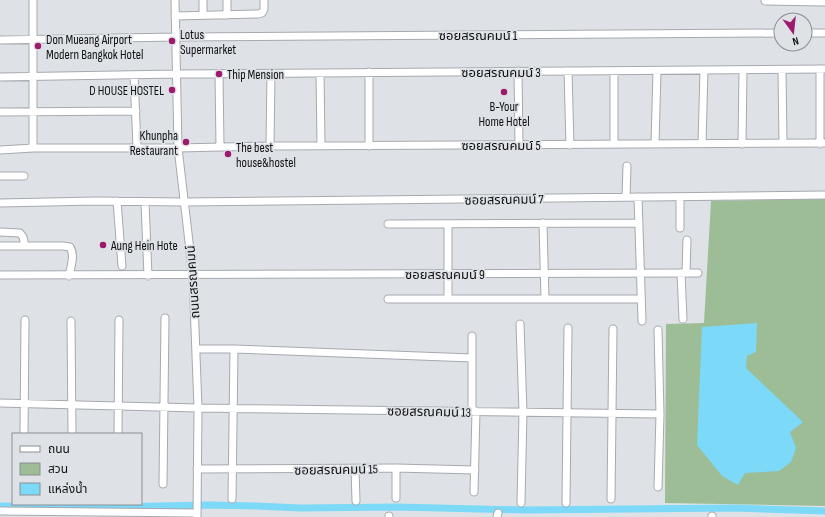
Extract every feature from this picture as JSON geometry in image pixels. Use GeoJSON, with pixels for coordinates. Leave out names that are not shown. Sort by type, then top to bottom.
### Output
{"type":"FeatureCollection","features":[{"type":"Feature","properties":{"kind":"street"},"geometry":{"type":"LineString","coordinates":[[33,0],[33,148]]}},
{"type":"Feature","properties":{"kind":"street","name":"ถนนสรณคมน์"},"geometry":{"type":"LineString","coordinates":[[175,0],[178,148],[193,276],[198,408],[198,510]]}},
{"type":"Feature","properties":{"kind":"street"},"geometry":{"type":"LineString","coordinates":[[203,0],[203,15]]}},
{"type":"Feature","properties":{"kind":"street"},"geometry":{"type":"LineString","coordinates":[[227,0],[227,15]]}},
{"type":"Feature","properties":{"kind":"street"},"geometry":{"type":"LineString","coordinates":[[175,16],[258,14],[262,13],[264,9],[264,0]]}},
{"type":"Feature","properties":{"kind":"street"},"geometry":{"type":"LineString","coordinates":[[765,1],[825,2]]}},
{"type":"Feature","properties":{"kind":"street","name":"ซอยสรณคมน์ 1"},"geometry":{"type":"LineString","coordinates":[[0,40],[176,37],[773,33]]}},
{"type":"Feature","properties":{"kind":"street"},"geometry":{"type":"LineString","coordinates":[[813,33],[825,33]]}},
{"type":"Feature","properties":{"kind":"street"},"geometry":{"type":"LineString","coordinates":[[702,144],[704,70]]}},
{"type":"Feature","properties":{"kind":"street"},"geometry":{"type":"LineString","coordinates":[[742,144],[743,70]]}},
{"type":"Feature","properties":{"kind":"street"},"geometry":{"type":"LineString","coordinates":[[782,70],[783,143]]}},
{"type":"Feature","properties":{"kind":"street"},"geometry":{"type":"LineString","coordinates":[[822,70],[823,144]]}},
{"type":"Feature","properties":{"kind":"street","name":"ซอยสรณคมน์ 3"},"geometry":{"type":"LineString","coordinates":[[0,77],[369,72],[822,70]]}},
{"type":"Feature","properties":{"kind":"street"},"geometry":{"type":"LineString","coordinates":[[568,71],[570,144]]}},
{"type":"Feature","properties":{"kind":"street"},"geometry":{"type":"LineString","coordinates":[[614,71],[614,144]]}},
{"type":"Feature","properties":{"kind":"street"},"geometry":{"type":"LineString","coordinates":[[655,144],[657,71]]}},
{"type":"Feature","properties":{"kind":"street"},"geometry":{"type":"LineString","coordinates":[[369,72],[369,146]]}},
{"type":"Feature","properties":{"kind":"street"},"geometry":{"type":"LineString","coordinates":[[518,72],[519,144]]}},
{"type":"Feature","properties":{"kind":"street"},"geometry":{"type":"LineString","coordinates":[[270,146],[271,73]]}},
{"type":"Feature","properties":{"kind":"street"},"geometry":{"type":"LineString","coordinates":[[320,73],[321,146]]}},
{"type":"Feature","properties":{"kind":"street"},"geometry":{"type":"LineString","coordinates":[[219,74],[220,147]]}},
{"type":"Feature","properties":{"kind":"street"},"geometry":{"type":"LineString","coordinates":[[134,75],[137,148]]}},
{"type":"Feature","properties":{"kind":"street"},"geometry":{"type":"LineString","coordinates":[[0,112],[136,111]]}},
{"type":"Feature","properties":{"kind":"street","name":"ซอยสรณคมน์ 5"},"geometry":{"type":"LineString","coordinates":[[0,150],[33,148],[519,144],[823,144]]}},
{"type":"Feature","properties":{"kind":"street"},"geometry":{"type":"LineString","coordinates":[[626,197],[627,166]]}},
{"type":"Feature","properties":{"kind":"street"},"geometry":{"type":"LineString","coordinates":[[0,176],[24,176]]}},
{"type":"Feature","properties":{"kind":"street","name":"ซอยสรณคมน์ 7"},"geometry":{"type":"LineString","coordinates":[[0,203],[825,195]]}},
{"type":"Feature","properties":{"kind":"street"},"geometry":{"type":"LineString","coordinates":[[638,197],[642,321]]}},
{"type":"Feature","properties":{"kind":"street"},"geometry":{"type":"LineString","coordinates":[[680,197],[680,228]]}},
{"type":"Feature","properties":{"kind":"street"},"geometry":{"type":"LineString","coordinates":[[117,201],[122,266]]}},
{"type":"Feature","properties":{"kind":"street"},"geometry":{"type":"LineString","coordinates":[[145,202],[148,276]]}},
{"type":"Feature","properties":{"kind":"street"},"geometry":{"type":"LineString","coordinates":[[388,224],[639,223]]}},
{"type":"Feature","properties":{"kind":"street"},"geometry":{"type":"LineString","coordinates":[[448,224],[448,299]]}},
{"type":"Feature","properties":{"kind":"street"},"geometry":{"type":"LineString","coordinates":[[543,224],[545,299]]}},
{"type":"Feature","properties":{"kind":"street"},"geometry":{"type":"LineString","coordinates":[[0,232],[20,233],[23,237],[25,246]]}},
{"type":"Feature","properties":{"kind":"street"},"geometry":{"type":"LineString","coordinates":[[683,318],[684,273],[687,240]]}},
{"type":"Feature","properties":{"kind":"street"},"geometry":{"type":"LineString","coordinates":[[0,246],[70,247],[72,250],[72,257],[69,276]]}},
{"type":"Feature","properties":{"kind":"street","name":"ซอยสรณคมน์ 9"},"geometry":{"type":"LineString","coordinates":[[0,276],[698,273]]}},
{"type":"Feature","properties":{"kind":"street"},"geometry":{"type":"LineString","coordinates":[[388,299],[641,299]]}},
{"type":"Feature","properties":{"kind":"street"},"geometry":{"type":"LineString","coordinates":[[163,484],[165,318]]}},
{"type":"Feature","properties":{"kind":"street"},"geometry":{"type":"LineString","coordinates":[[24,433],[25,320]]}},
{"type":"Feature","properties":{"kind":"street"},"geometry":{"type":"LineString","coordinates":[[118,433],[119,320]]}},
{"type":"Feature","properties":{"kind":"street"},"geometry":{"type":"LineString","coordinates":[[71,321],[72,433]]}},
{"type":"Feature","properties":{"kind":"street"},"geometry":{"type":"LineString","coordinates":[[520,324],[523,412],[521,502]]}},
{"type":"Feature","properties":{"kind":"street"},"geometry":{"type":"LineString","coordinates":[[566,504],[568,328]]}},
{"type":"Feature","properties":{"kind":"street"},"geometry":{"type":"LineString","coordinates":[[610,499],[613,328]]}},
{"type":"Feature","properties":{"kind":"street"},"geometry":{"type":"LineString","coordinates":[[658,330],[660,414],[658,487]]}},
{"type":"Feature","properties":{"kind":"street"},"geometry":{"type":"LineString","coordinates":[[472,336],[475,470],[474,492]]}},
{"type":"Feature","properties":{"kind":"street"},"geometry":{"type":"LineString","coordinates":[[196,349],[234,349],[472,358]]}},
{"type":"Feature","properties":{"kind":"street"},"geometry":{"type":"LineString","coordinates":[[232,499],[234,349]]}},
{"type":"Feature","properties":{"kind":"street","name":"ซอยสรณคมน์ 13"},"geometry":{"type":"LineString","coordinates":[[0,403],[163,408],[660,414]]}},
{"type":"Feature","properties":{"kind":"street"},"geometry":{"type":"LineString","coordinates":[[396,468],[396,498]]}},
{"type":"Feature","properties":{"kind":"street","name":"ซอยสรณคมน์ 15"},"geometry":{"type":"LineString","coordinates":[[197,470],[396,468],[475,470]]}},
{"type":"Feature","properties":{"kind":"street"},"geometry":{"type":"LineString","coordinates":[[355,469],[356,501]]}},
{"type":"Feature","properties":{"kind":"street"},"geometry":{"type":"LineString","coordinates":[[0,513],[130,515],[198,510]]}},
{"type":"Feature","properties":{"kind":"green space"},"geometry":{"type":"Polygon","coordinates":[[[825,199],[825,506],[665,503],[666,324],[704,323],[711,201],[825,199]]]}},
{"type":"Feature","properties":{"kind":"water"},"geometry":{"type":"Polygon","coordinates":[[[757,323],[756,352],[747,356],[746,368],[803,422],[790,432],[796,448],[791,462],[779,471],[745,473],[738,485],[722,476],[697,445],[702,327],[757,323]]]}},
{"type":"Feature","properties":{"kind":"waterway"},"geometry":{"type":"LineString","coordinates":[[0,506],[107,507],[208,505],[300,508],[397,507],[524,510],[734,508],[825,511]]}},
{"type":"Feature","properties":{"kind":"place","name":"Lotus Supermarket"},"geometry":{"type":"Point","coordinates":[172,41]}},
{"type":"Feature","properties":{"kind":"place","name":"Don Mueang Airport Modern Bangkok Hotel"},"geometry":{"type":"Point","coordinates":[38,46]}},
{"type":"Feature","properties":{"kind":"place","name":"Thip Mension"},"geometry":{"type":"Point","coordinates":[219,74]}},
{"type":"Feature","properties":{"kind":"place","name":"D HOUSE HOSTEL"},"geometry":{"type":"Point","coordinates":[172,90]}},
{"type":"Feature","properties":{"kind":"place","name":"B-Your Home Hotel"},"geometry":{"type":"Point","coordinates":[504,92]}},
{"type":"Feature","properties":{"kind":"place","name":"Khunpha Restaurant"},"geometry":{"type":"Point","coordinates":[186,142]}},
{"type":"Feature","properties":{"kind":"place","name":"The best house&hostel"},"geometry":{"type":"Point","coordinates":[228,154]}},
{"type":"Feature","properties":{"kind":"place","name":"Aung Hein Hote"},"geometry":{"type":"Point","coordinates":[103,245]}}]}
